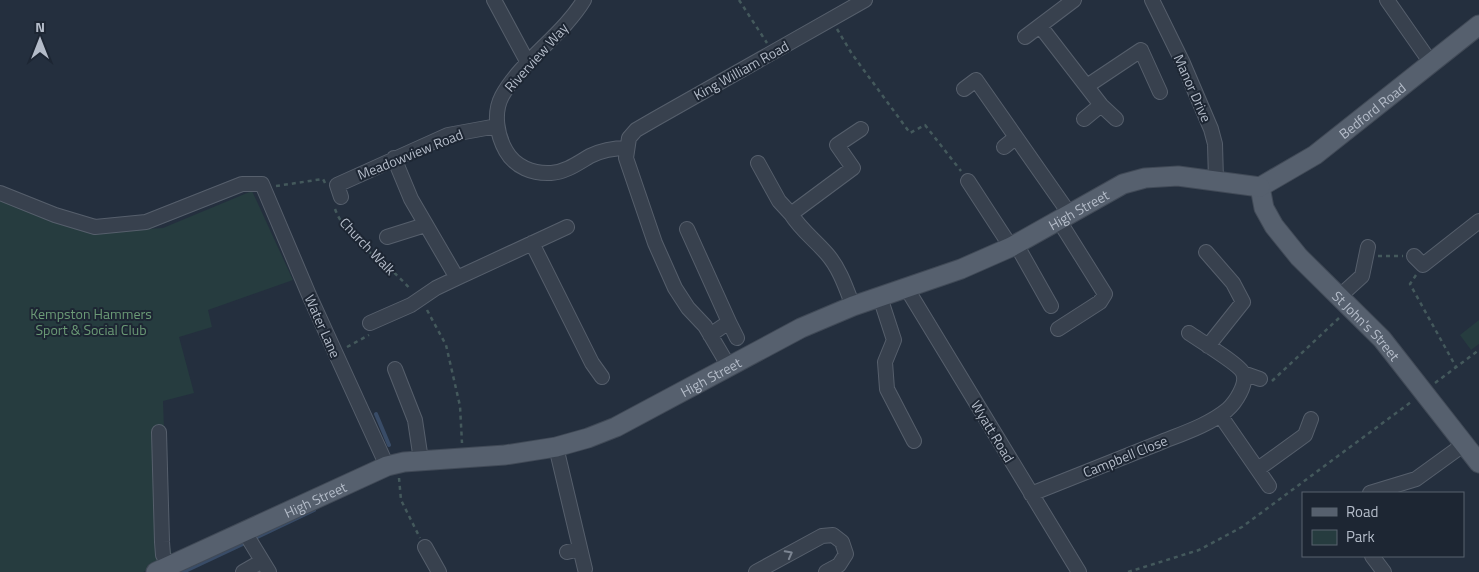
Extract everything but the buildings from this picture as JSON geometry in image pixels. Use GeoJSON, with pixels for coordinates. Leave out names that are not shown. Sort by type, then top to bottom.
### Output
{"type":"FeatureCollection","features":[{"type":"Feature","properties":{"kind":"main road","name":"Bedford Road"},"geometry":{"type":"LineString","coordinates":[[1260,187],[1315,155],[1479,25]]}},
{"type":"Feature","properties":{"kind":"main road","name":"High Street"},"geometry":{"type":"LineString","coordinates":[[163,569],[248,538],[404,463],[462,456],[505,455],[556,447],[616,427],[728,365],[801,328],[853,306],[907,289],[1013,246],[1124,184],[1145,178],[1178,176],[1260,187]]}},
{"type":"Feature","properties":{"kind":"main road","name":"St John's Street"},"geometry":{"type":"LineString","coordinates":[[1260,187],[1264,208],[1274,226],[1299,257],[1346,301],[1382,339],[1463,445],[1479,463]]}},
{"type":"Feature","properties":{"kind":"street","name":"Riverview Way"},"geometry":{"type":"LineString","coordinates":[[584,0],[576,13],[528,63],[502,96],[498,110],[497,126],[502,144],[510,158],[522,167],[537,172],[552,173],[572,167],[591,156],[609,149],[626,148]]}},
{"type":"Feature","properties":{"kind":"street","name":"King William Road"},"geometry":{"type":"LineString","coordinates":[[626,148],[629,138],[636,130],[865,0]]}},
{"type":"Feature","properties":{"kind":"street"},"geometry":{"type":"LineString","coordinates":[[1025,37],[1074,0]]}},
{"type":"Feature","properties":{"kind":"street","name":"Manor Drive"},"geometry":{"type":"LineString","coordinates":[[1152,0],[1182,61],[1211,128],[1216,144],[1216,180]]}},
{"type":"Feature","properties":{"kind":"street"},"geometry":{"type":"LineString","coordinates":[[1387,0],[1431,63]]}},
{"type":"Feature","properties":{"kind":"street"},"geometry":{"type":"LineString","coordinates":[[496,1],[528,63]]}},
{"type":"Feature","properties":{"kind":"street"},"geometry":{"type":"LineString","coordinates":[[1040,26],[1101,105],[1116,119]]}},
{"type":"Feature","properties":{"kind":"street"},"geometry":{"type":"LineString","coordinates":[[1087,86],[1141,50],[1160,92]]}},
{"type":"Feature","properties":{"kind":"street"},"geometry":{"type":"LineString","coordinates":[[964,88],[976,80],[1016,138],[1064,216],[1087,265],[1105,294],[1100,302],[1058,329]]}},
{"type":"Feature","properties":{"kind":"street"},"geometry":{"type":"LineString","coordinates":[[1084,119],[1101,105]]}},
{"type":"Feature","properties":{"kind":"street","name":"Meadowview Road"},"geometry":{"type":"LineString","coordinates":[[336,199],[337,185],[394,158],[448,135],[497,126]]}},
{"type":"Feature","properties":{"kind":"street"},"geometry":{"type":"LineString","coordinates":[[791,214],[852,168],[837,145],[860,129]]}},
{"type":"Feature","properties":{"kind":"street"},"geometry":{"type":"LineString","coordinates":[[1004,147],[1016,138]]}},
{"type":"Feature","properties":{"kind":"street"},"geometry":{"type":"LineString","coordinates":[[626,148],[626,158],[659,252],[675,288],[710,335],[728,365]]}},
{"type":"Feature","properties":{"kind":"street"},"geometry":{"type":"LineString","coordinates":[[394,158],[411,199],[457,278]]}},
{"type":"Feature","properties":{"kind":"street"},"geometry":{"type":"LineString","coordinates":[[758,162],[779,201],[801,229],[828,255],[840,274],[853,306]]}},
{"type":"Feature","properties":{"kind":"street"},"geometry":{"type":"LineString","coordinates":[[968,181],[1013,246],[1051,306]]}},
{"type":"Feature","properties":{"kind":"street"},"geometry":{"type":"LineString","coordinates":[[0,193],[55,215],[95,227],[146,222],[206,200],[242,184],[262,184]]}},
{"type":"Feature","properties":{"kind":"street","name":"Water Lane"},"geometry":{"type":"LineString","coordinates":[[262,184],[309,295],[404,463]]}},
{"type":"Feature","properties":{"kind":"street"},"geometry":{"type":"LineString","coordinates":[[1419,261],[1479,221]]}},
{"type":"Feature","properties":{"kind":"street"},"geometry":{"type":"LineString","coordinates":[[387,237],[425,225]]}},
{"type":"Feature","properties":{"kind":"street"},"geometry":{"type":"LineString","coordinates":[[370,323],[412,305],[436,288],[567,227]]}},
{"type":"Feature","properties":{"kind":"street"},"geometry":{"type":"LineString","coordinates":[[686,229],[737,338]]}},
{"type":"Feature","properties":{"kind":"street"},"geometry":{"type":"LineString","coordinates":[[532,243],[592,363],[602,377]]}},
{"type":"Feature","properties":{"kind":"street"},"geometry":{"type":"LineString","coordinates":[[1206,252],[1234,283],[1243,302],[1208,346]]}},
{"type":"Feature","properties":{"kind":"street"},"geometry":{"type":"LineString","coordinates":[[1346,301],[1362,276],[1367,252]]}},
{"type":"Feature","properties":{"kind":"street","name":"Wyatt Road"},"geometry":{"type":"LineString","coordinates":[[907,289],[1079,572]]}},
{"type":"Feature","properties":{"kind":"street"},"geometry":{"type":"LineString","coordinates":[[880,297],[894,340],[882,367],[887,389],[914,441]]}},
{"type":"Feature","properties":{"kind":"street"},"geometry":{"type":"LineString","coordinates":[[710,335],[729,322]]}},
{"type":"Feature","properties":{"kind":"street"},"geometry":{"type":"LineString","coordinates":[[1189,332],[1238,365],[1244,373],[1260,379]]}},
{"type":"Feature","properties":{"kind":"street"},"geometry":{"type":"LineString","coordinates":[[395,369],[415,420],[404,463]]}},
{"type":"Feature","properties":{"kind":"street"},"geometry":{"type":"LineString","coordinates":[[1244,373],[1244,380],[1236,400],[1219,416],[1270,486]]}},
{"type":"Feature","properties":{"kind":"street","name":"Campbell Close"},"geometry":{"type":"LineString","coordinates":[[1031,494],[1219,416]]}},
{"type":"Feature","properties":{"kind":"street"},"geometry":{"type":"LineString","coordinates":[[1258,469],[1305,435],[1311,419]]}},
{"type":"Feature","properties":{"kind":"street"},"geometry":{"type":"LineString","coordinates":[[159,432],[163,569]]}},
{"type":"Feature","properties":{"kind":"street"},"geometry":{"type":"LineString","coordinates":[[1373,492],[1416,479],[1463,445]]}},
{"type":"Feature","properties":{"kind":"street"},"geometry":{"type":"LineString","coordinates":[[556,447],[574,550],[585,569]]}},
{"type":"Feature","properties":{"kind":"street"},"geometry":{"type":"LineString","coordinates":[[756,572],[822,536],[833,535],[842,542],[846,554],[839,566],[826,572]]}},
{"type":"Feature","properties":{"kind":"street"},"geometry":{"type":"LineString","coordinates":[[243,572],[266,567],[248,538]]}},
{"type":"Feature","properties":{"kind":"street"},"geometry":{"type":"LineString","coordinates":[[424,547],[439,572]]}},
{"type":"Feature","properties":{"kind":"street"},"geometry":{"type":"LineString","coordinates":[[1373,557],[1384,572]]}},
{"type":"Feature","properties":{"kind":"path"},"geometry":{"type":"LineString","coordinates":[[739,0],[772,52]]}},
{"type":"Feature","properties":{"kind":"path"},"geometry":{"type":"LineString","coordinates":[[832,20],[852,54],[910,133],[925,125],[968,181]]}},
{"type":"Feature","properties":{"kind":"path"},"geometry":{"type":"LineString","coordinates":[[262,184],[281,186],[323,179],[326,187]]}},
{"type":"Feature","properties":{"kind":"path","name":"Church Walk"},"geometry":{"type":"LineString","coordinates":[[336,199],[338,217],[356,238],[409,287],[446,345],[460,406],[462,456]]}},
{"type":"Feature","properties":{"kind":"path"},"geometry":{"type":"LineString","coordinates":[[1367,252],[1419,261],[1410,284],[1456,367]]}},
{"type":"Feature","properties":{"kind":"path"},"geometry":{"type":"LineString","coordinates":[[1260,379],[1271,382],[1346,301]]}},
{"type":"Feature","properties":{"kind":"path"},"geometry":{"type":"LineString","coordinates":[[1423,393],[1479,350]]}},
{"type":"Feature","properties":{"kind":"path"},"geometry":{"type":"LineString","coordinates":[[404,463],[398,478],[401,500],[424,547]]}},
{"type":"Feature","properties":{"kind":"green space","name":"Kempston Hammers Sport & Social Club"},"geometry":{"type":"Polygon","coordinates":[[[252,191],[293,280],[208,310],[212,327],[179,337],[194,393],[163,401],[168,540],[173,558],[143,572],[0,572],[0,199],[96,232],[163,228],[252,191]]]}},
{"type":"Feature","properties":{"kind":"green space"},"geometry":{"type":"Polygon","coordinates":[[[1479,320],[1479,344],[1471,350],[1460,335],[1479,320]]]}},
{"type":"Feature","properties":{"kind":"waterway"},"geometry":{"type":"LineString","coordinates":[[376,414],[389,445]]}},
{"type":"Feature","properties":{"kind":"waterway"},"geometry":{"type":"LineString","coordinates":[[253,539],[314,510]]}},
{"type":"Feature","properties":{"kind":"waterway"},"geometry":{"type":"LineString","coordinates":[[183,572],[247,542]]}}]}
